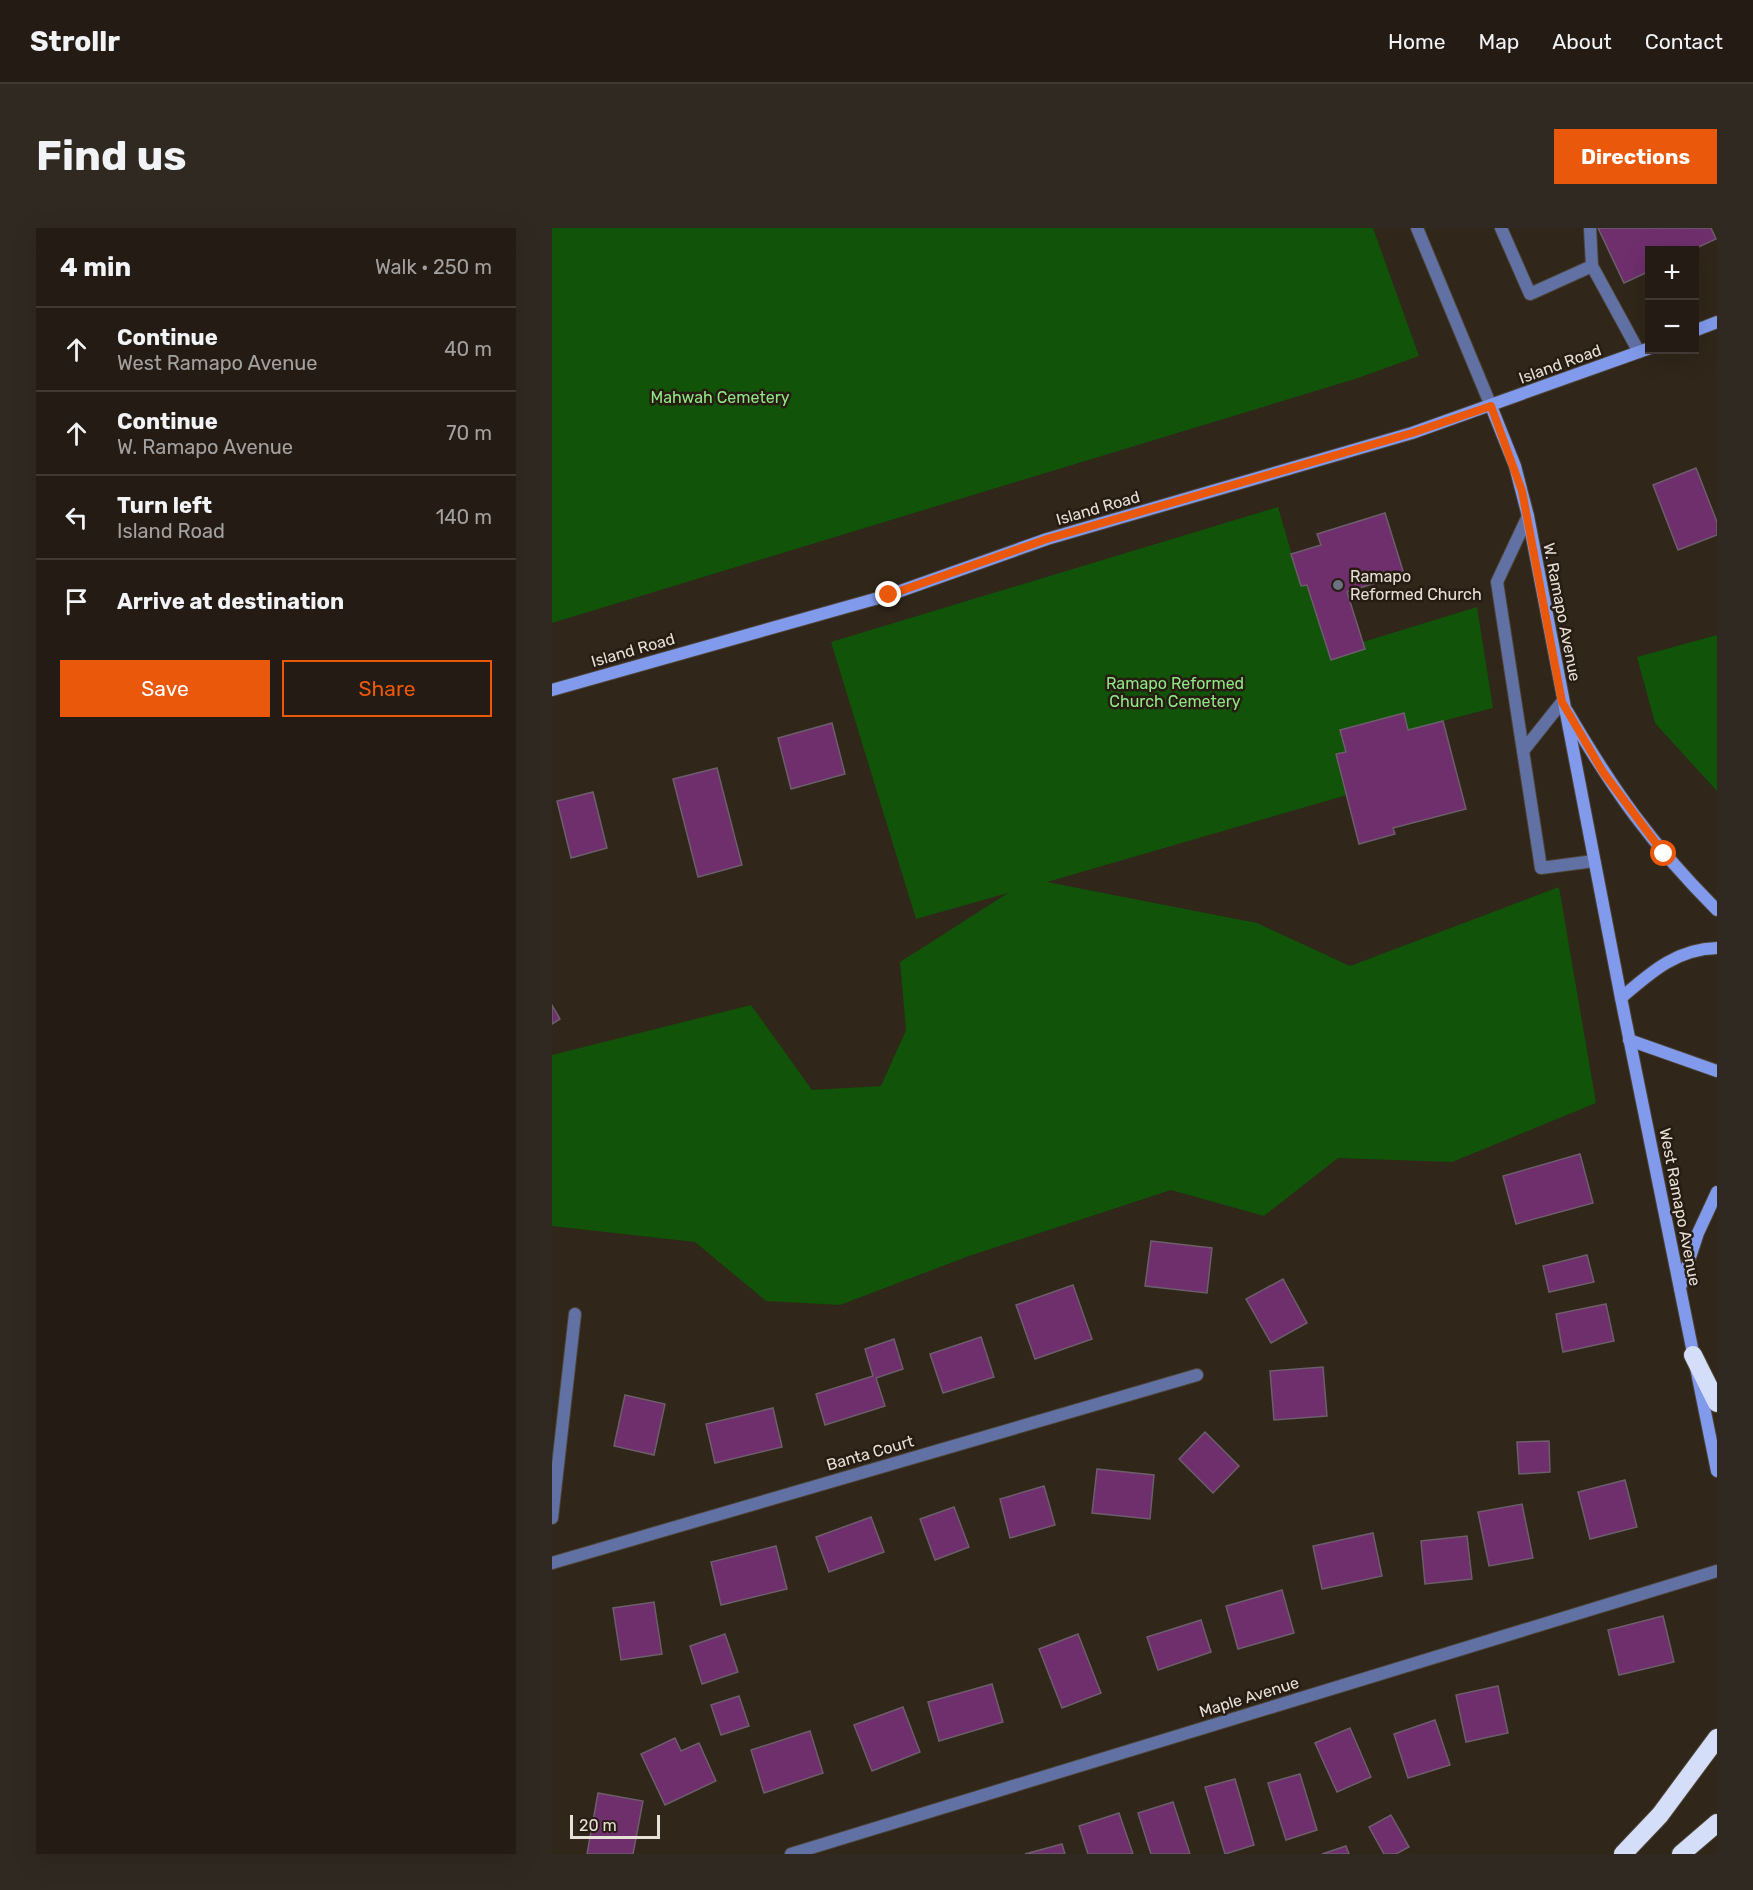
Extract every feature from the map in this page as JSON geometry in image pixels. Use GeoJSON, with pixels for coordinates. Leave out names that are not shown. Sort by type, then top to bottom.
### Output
{"type":"FeatureCollection","features":[{"type":"Feature","properties":{"kind":"highway"},"geometry":{"type":"LineString","coordinates":[[1693,1355],[1717,1402]]}},
{"type":"Feature","properties":{"kind":"highway"},"geometry":{"type":"LineString","coordinates":[[1623,1854],[1660,1815],[1717,1738]]}},
{"type":"Feature","properties":{"kind":"highway"},"geometry":{"type":"LineString","coordinates":[[1681,1854],[1717,1823]]}},
{"type":"Feature","properties":{"kind":"street"},"geometry":{"type":"LineString","coordinates":[[1417,228],[1491,406]]}},
{"type":"Feature","properties":{"kind":"street"},"geometry":{"type":"LineString","coordinates":[[1501,228],[1530,294],[1592,266]]}},
{"type":"Feature","properties":{"kind":"street"},"geometry":{"type":"LineString","coordinates":[[1590,228],[1592,266],[1644,350]]}},
{"type":"Feature","properties":{"kind":"street"},"geometry":{"type":"LineString","coordinates":[[1699,329],[1717,322]]}},
{"type":"Feature","properties":{"kind":"street","name":"Island Road"},"geometry":{"type":"LineString","coordinates":[[552,690],[889,595],[1047,539],[1401,436],[1644,350]]}},
{"type":"Feature","properties":{"kind":"street","name":"W. Ramapo Avenue"},"geometry":{"type":"LineString","coordinates":[[1491,406],[1515,466],[1528,516],[1562,702],[1629,1040]]}},
{"type":"Feature","properties":{"kind":"street"},"geometry":{"type":"LineString","coordinates":[[1528,516],[1497,582],[1541,868],[1594,861]]}},
{"type":"Feature","properties":{"kind":"street"},"geometry":{"type":"LineString","coordinates":[[1523,751],[1562,702],[1603,772],[1642,828],[1717,910]]}},
{"type":"Feature","properties":{"kind":"street"},"geometry":{"type":"LineString","coordinates":[[1621,998],[1674,957],[1701,949],[1717,948]]}},
{"type":"Feature","properties":{"kind":"street"},"geometry":{"type":"LineString","coordinates":[[1629,1040],[1717,1071]]}},
{"type":"Feature","properties":{"kind":"street","name":"West Ramapo Avenue"},"geometry":{"type":"LineString","coordinates":[[1629,1040],[1717,1471]]}},
{"type":"Feature","properties":{"kind":"street"},"geometry":{"type":"LineString","coordinates":[[1679,1289],[1698,1233],[1717,1192]]}},
{"type":"Feature","properties":{"kind":"street"},"geometry":{"type":"LineString","coordinates":[[552,1518],[575,1314]]}},
{"type":"Feature","properties":{"kind":"street","name":"Banta Court"},"geometry":{"type":"LineString","coordinates":[[552,1563],[1197,1375]]}},
{"type":"Feature","properties":{"kind":"street","name":"Maple Avenue"},"geometry":{"type":"LineString","coordinates":[[791,1854],[1717,1570]]}},
{"type":"Feature","properties":{"kind":"green space","name":"Mahwah Cemetery"},"geometry":{"type":"Polygon","coordinates":[[[552,228],[1373,228],[1419,356],[1358,378],[552,623],[552,228]]]}},
{"type":"Feature","properties":{"kind":"green space","name":"Ramapo Reformed Church Cemetery"},"geometry":{"type":"Polygon","coordinates":[[[1278,507],[1301,586],[1307,585],[1331,660],[1365,649],[1363,642],[1477,607],[1493,708],[1408,730],[1404,714],[1340,730],[1346,752],[1336,755],[1347,795],[1047,882],[1257,923],[1350,966],[1559,887],[1596,1103],[1452,1162],[1338,1158],[1264,1216],[1171,1190],[969,1256],[840,1305],[766,1301],[695,1242],[552,1226],[552,1055],[751,1005],[812,1090],[881,1086],[906,1030],[900,962],[1008,893],[916,919],[831,642],[1278,507]]]}},
{"type":"Feature","properties":{"kind":"green space"},"geometry":{"type":"Polygon","coordinates":[[[1717,635],[1717,791],[1655,723],[1637,657],[1717,635]]]}},
{"type":"Feature","properties":{"kind":"building"},"geometry":{"type":"Polygon","coordinates":[[[1598,228],[1711,228],[1716,239],[1699,247],[1645,246],[1645,273],[1624,283],[1598,228]]]}},
{"type":"Feature","properties":{"kind":"building"},"geometry":{"type":"Polygon","coordinates":[[[1696,468],[1717,522],[1717,535],[1678,550],[1653,485],[1696,468]]]}},
{"type":"Feature","properties":{"kind":"building","name":"Ramapo Reformed Church"},"geometry":{"type":"Polygon","coordinates":[[[1385,513],[1404,574],[1347,592],[1365,649],[1331,660],[1307,585],[1301,586],[1291,554],[1321,545],[1317,534],[1385,513]]]}},
{"type":"Feature","properties":{"kind":"building"},"geometry":{"type":"Polygon","coordinates":[[[1404,713],[1408,730],[1443,721],[1466,809],[1393,828],[1395,834],[1359,844],[1336,754],[1346,752],[1340,730],[1404,713]]]}},
{"type":"Feature","properties":{"kind":"building"},"geometry":{"type":"Polygon","coordinates":[[[832,723],[845,774],[791,789],[778,738],[832,723]]]}},
{"type":"Feature","properties":{"kind":"building"},"geometry":{"type":"Polygon","coordinates":[[[717,768],[742,865],[698,877],[673,779],[717,768]]]}},
{"type":"Feature","properties":{"kind":"building"},"geometry":{"type":"Polygon","coordinates":[[[593,792],[607,848],[571,858],[557,801],[593,792]]]}},
{"type":"Feature","properties":{"kind":"building"},"geometry":{"type":"Polygon","coordinates":[[[552,1005],[560,1019],[552,1024],[552,1005]]]}},
{"type":"Feature","properties":{"kind":"building"},"geometry":{"type":"Polygon","coordinates":[[[1580,1154],[1593,1203],[1516,1224],[1503,1176],[1580,1154]]]}},
{"type":"Feature","properties":{"kind":"building"},"geometry":{"type":"Polygon","coordinates":[[[1151,1241],[1212,1248],[1207,1293],[1145,1286],[1151,1241]]]}},
{"type":"Feature","properties":{"kind":"building"},"geometry":{"type":"Polygon","coordinates":[[[1587,1255],[1594,1282],[1549,1292],[1543,1266],[1587,1255]]]}},
{"type":"Feature","properties":{"kind":"building"},"geometry":{"type":"Polygon","coordinates":[[[1283,1279],[1307,1323],[1271,1343],[1246,1299],[1283,1279]]]}},
{"type":"Feature","properties":{"kind":"building"},"geometry":{"type":"Polygon","coordinates":[[[1073,1285],[1092,1339],[1035,1359],[1016,1305],[1073,1285]]]}},
{"type":"Feature","properties":{"kind":"building"},"geometry":{"type":"Polygon","coordinates":[[[1606,1304],[1614,1341],[1563,1352],[1556,1314],[1606,1304]]]}},
{"type":"Feature","properties":{"kind":"building"},"geometry":{"type":"Polygon","coordinates":[[[981,1337],[994,1377],[943,1393],[930,1354],[981,1337]]]}},
{"type":"Feature","properties":{"kind":"building"},"geometry":{"type":"Polygon","coordinates":[[[894,1339],[903,1369],[876,1378],[885,1406],[825,1425],[816,1394],[873,1376],[865,1349],[894,1339]]]}},
{"type":"Feature","properties":{"kind":"building"},"geometry":{"type":"Polygon","coordinates":[[[1323,1367],[1327,1416],[1274,1420],[1270,1371],[1323,1367]]]}},
{"type":"Feature","properties":{"kind":"building"},"geometry":{"type":"Polygon","coordinates":[[[625,1395],[665,1404],[654,1455],[614,1446],[625,1395]]]}},
{"type":"Feature","properties":{"kind":"building"},"geometry":{"type":"Polygon","coordinates":[[[773,1408],[782,1447],[715,1463],[706,1424],[773,1408]]]}},
{"type":"Feature","properties":{"kind":"building"},"geometry":{"type":"Polygon","coordinates":[[[1205,1432],[1239,1466],[1213,1493],[1179,1459],[1205,1432]]]}},
{"type":"Feature","properties":{"kind":"building"},"geometry":{"type":"Polygon","coordinates":[[[1549,1441],[1550,1472],[1519,1474],[1517,1442],[1549,1441]]]}},
{"type":"Feature","properties":{"kind":"building"},"geometry":{"type":"Polygon","coordinates":[[[1097,1469],[1154,1475],[1150,1519],[1092,1513],[1097,1469]]]}},
{"type":"Feature","properties":{"kind":"building"},"geometry":{"type":"Polygon","coordinates":[[[1625,1480],[1637,1527],[1590,1539],[1578,1492],[1625,1480]]]}},
{"type":"Feature","properties":{"kind":"building"},"geometry":{"type":"Polygon","coordinates":[[[1044,1486],[1055,1525],[1010,1538],[1000,1499],[1044,1486]]]}},
{"type":"Feature","properties":{"kind":"building"},"geometry":{"type":"Polygon","coordinates":[[[1522,1504],[1533,1558],[1489,1566],[1478,1512],[1522,1504]]]}},
{"type":"Feature","properties":{"kind":"building"},"geometry":{"type":"Polygon","coordinates":[[[954,1507],[969,1547],[935,1560],[920,1519],[954,1507]]]}},
{"type":"Feature","properties":{"kind":"building"},"geometry":{"type":"Polygon","coordinates":[[[871,1517],[884,1552],[829,1572],[816,1537],[871,1517]]]}},
{"type":"Feature","properties":{"kind":"building"},"geometry":{"type":"Polygon","coordinates":[[[1373,1533],[1382,1576],[1322,1589],[1313,1546],[1373,1533]]]}},
{"type":"Feature","properties":{"kind":"building"},"geometry":{"type":"Polygon","coordinates":[[[1467,1536],[1472,1579],[1425,1584],[1421,1541],[1467,1536]]]}},
{"type":"Feature","properties":{"kind":"building"},"geometry":{"type":"Polygon","coordinates":[[[776,1546],[787,1589],[721,1605],[711,1562],[776,1546]]]}},
{"type":"Feature","properties":{"kind":"building"},"geometry":{"type":"Polygon","coordinates":[[[1282,1590],[1294,1633],[1238,1649],[1226,1606],[1282,1590]]]}},
{"type":"Feature","properties":{"kind":"building"},"geometry":{"type":"Polygon","coordinates":[[[654,1602],[662,1654],[621,1660],[613,1608],[654,1602]]]}},
{"type":"Feature","properties":{"kind":"building"},"geometry":{"type":"Polygon","coordinates":[[[1663,1616],[1674,1662],[1619,1675],[1608,1630],[1663,1616]]]}},
{"type":"Feature","properties":{"kind":"building"},"geometry":{"type":"Polygon","coordinates":[[[1201,1620],[1211,1652],[1158,1670],[1147,1637],[1201,1620]]]}},
{"type":"Feature","properties":{"kind":"building"},"geometry":{"type":"Polygon","coordinates":[[[725,1634],[738,1672],[702,1684],[690,1646],[725,1634]]]}},
{"type":"Feature","properties":{"kind":"building"},"geometry":{"type":"Polygon","coordinates":[[[1078,1634],[1101,1693],[1062,1708],[1039,1649],[1078,1634]]]}},
{"type":"Feature","properties":{"kind":"building"},"geometry":{"type":"Polygon","coordinates":[[[992,1684],[1003,1722],[939,1741],[928,1702],[992,1684]]]}},
{"type":"Feature","properties":{"kind":"building"},"geometry":{"type":"Polygon","coordinates":[[[1498,1686],[1508,1733],[1466,1742],[1456,1695],[1498,1686]]]}},
{"type":"Feature","properties":{"kind":"building"},"geometry":{"type":"Polygon","coordinates":[[[739,1696],[749,1726],[721,1735],[711,1705],[739,1696]]]}},
{"type":"Feature","properties":{"kind":"building"},"geometry":{"type":"Polygon","coordinates":[[[903,1707],[920,1752],[872,1771],[854,1725],[903,1707]]]}},
{"type":"Feature","properties":{"kind":"building"},"geometry":{"type":"Polygon","coordinates":[[[1435,1720],[1450,1765],[1408,1778],[1394,1734],[1435,1720]]]}},
{"type":"Feature","properties":{"kind":"building"},"geometry":{"type":"Polygon","coordinates":[[[1350,1728],[1371,1777],[1337,1792],[1315,1743],[1350,1728]]]}},
{"type":"Feature","properties":{"kind":"building"},"geometry":{"type":"Polygon","coordinates":[[[810,1731],[823,1773],[764,1793],[751,1750],[810,1731]]]}},
{"type":"Feature","properties":{"kind":"building"},"geometry":{"type":"Polygon","coordinates":[[[675,1738],[681,1751],[699,1743],[716,1781],[665,1805],[641,1754],[675,1738]]]}},
{"type":"Feature","properties":{"kind":"building"},"geometry":{"type":"Polygon","coordinates":[[[1300,1774],[1317,1830],[1286,1840],[1268,1783],[1300,1774]]]}},
{"type":"Feature","properties":{"kind":"building"},"geometry":{"type":"Polygon","coordinates":[[[1235,1779],[1254,1845],[1225,1854],[1205,1787],[1235,1779]]]}},
{"type":"Feature","properties":{"kind":"building"},"geometry":{"type":"Polygon","coordinates":[[[598,1793],[643,1801],[633,1854],[587,1854],[598,1793]]]}},
{"type":"Feature","properties":{"kind":"building"},"geometry":{"type":"Polygon","coordinates":[[[1173,1802],[1190,1854],[1151,1854],[1138,1813],[1173,1802]]]}},
{"type":"Feature","properties":{"kind":"building"},"geometry":{"type":"Polygon","coordinates":[[[1119,1813],[1133,1854],[1088,1854],[1079,1826],[1119,1813]]]}},
{"type":"Feature","properties":{"kind":"building"},"geometry":{"type":"Polygon","coordinates":[[[1391,1815],[1409,1847],[1396,1854],[1384,1854],[1369,1827],[1391,1815]]]}},
{"type":"Feature","properties":{"kind":"building"},"geometry":{"type":"Polygon","coordinates":[[[1062,1844],[1065,1854],[1025,1854],[1062,1844]]]}},
{"type":"Feature","properties":{"kind":"building"},"geometry":{"type":"Polygon","coordinates":[[[1346,1846],[1349,1854],[1322,1854],[1346,1846]]]}},
{"type":"Feature","properties":{"kind":"place","name":"Ramapo Reformed Church"},"geometry":{"type":"Point","coordinates":[1338,585]}},
{"type":"Feature","properties":{"kind":"route"},"geometry":{"type":"LineString","coordinates":[[889,595],[1047,539],[1412,433],[1491,406],[1515,466],[1528,516],[1562,702],[1622,802],[1664,854]]}}]}
